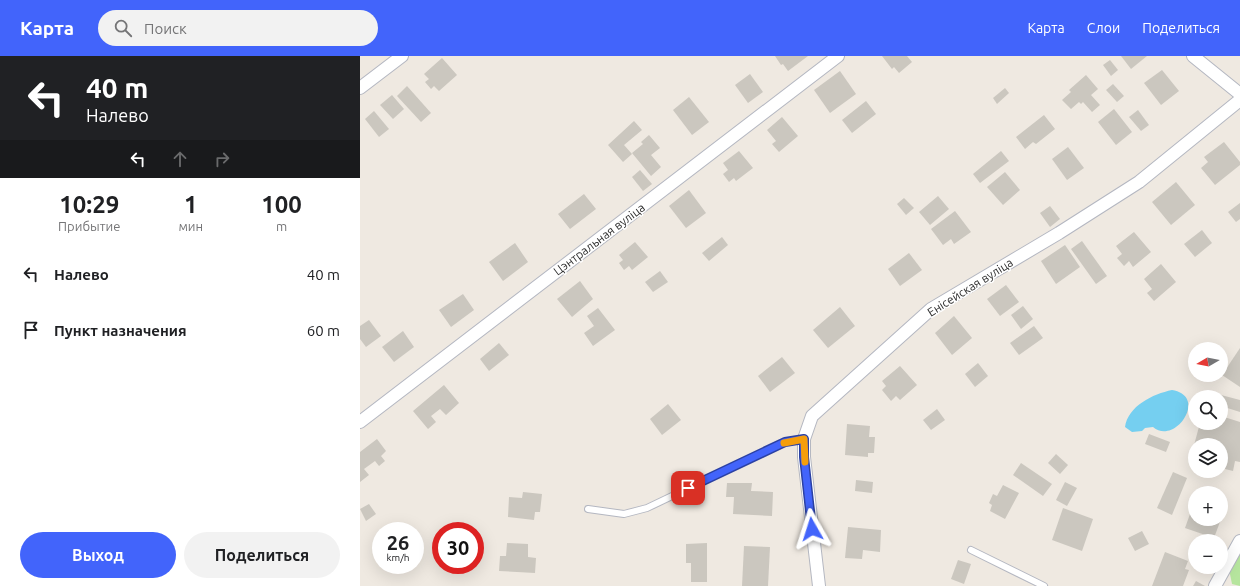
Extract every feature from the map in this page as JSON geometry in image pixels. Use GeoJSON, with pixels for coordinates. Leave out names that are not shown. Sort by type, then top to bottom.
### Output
{"type":"FeatureCollection","features":[{"type":"Feature","properties":{"kind":"street"},"geometry":{"type":"LineString","coordinates":[[360,88],[402,56]]}},
{"type":"Feature","properties":{"kind":"street","name":"Цэнтральная вуліца"},"geometry":{"type":"LineString","coordinates":[[360,422],[838,56]]}},
{"type":"Feature","properties":{"kind":"street"},"geometry":{"type":"LineString","coordinates":[[1193,56],[1240,94]]}},
{"type":"Feature","properties":{"kind":"street","name":"Енісейская вуліца"},"geometry":{"type":"LineString","coordinates":[[819,586],[804,457],[804,439],[812,416],[931,309],[1059,233],[1139,182],[1240,100]]}},
{"type":"Feature","properties":{"kind":"street"},"geometry":{"type":"LineString","coordinates":[[1218,585],[1240,541]]}},
{"type":"Feature","properties":{"kind":"lane"},"geometry":{"type":"LineString","coordinates":[[588,509],[624,514],[646,508],[785,442],[804,439]]}},
{"type":"Feature","properties":{"kind":"lane"},"geometry":{"type":"LineString","coordinates":[[971,550],[1044,586]]}},
{"type":"Feature","properties":{"kind":"green space"},"geometry":{"type":"Polygon","coordinates":[[[1240,548],[1240,586],[1232,584],[1229,569],[1240,548]]]}},
{"type":"Feature","properties":{"kind":"water"},"geometry":{"type":"Polygon","coordinates":[[[1172,390],[1183,394],[1188,401],[1188,409],[1185,418],[1178,425],[1170,430],[1162,431],[1153,427],[1145,428],[1142,431],[1132,432],[1125,427],[1127,420],[1136,407],[1142,402],[1172,390]]]}},
{"type":"Feature","properties":{"kind":"building"},"geometry":{"type":"Polygon","coordinates":[[[775,56],[808,56],[788,71],[783,64],[781,65],[775,56]]]}},
{"type":"Feature","properties":{"kind":"building"},"geometry":{"type":"Polygon","coordinates":[[[882,56],[907,56],[912,62],[899,73],[894,67],[892,69],[882,56]]]}},
{"type":"Feature","properties":{"kind":"building"},"geometry":{"type":"Polygon","coordinates":[[[1121,56],[1147,56],[1131,69],[1121,56]]]}},
{"type":"Feature","properties":{"kind":"building"},"geometry":{"type":"Polygon","coordinates":[[[442,58],[457,75],[439,91],[434,86],[431,89],[425,82],[429,79],[424,74],[442,58]]]}},
{"type":"Feature","properties":{"kind":"building"},"geometry":{"type":"Polygon","coordinates":[[[1110,60],[1118,70],[1111,76],[1103,65],[1110,60]]]}},
{"type":"Feature","properties":{"kind":"building"},"geometry":{"type":"Polygon","coordinates":[[[1162,70],[1179,91],[1161,105],[1144,83],[1162,70]]]}},
{"type":"Feature","properties":{"kind":"building"},"geometry":{"type":"Polygon","coordinates":[[[840,71],[856,94],[830,113],[814,90],[840,71]]]}},
{"type":"Feature","properties":{"kind":"building"},"geometry":{"type":"Polygon","coordinates":[[[750,74],[763,92],[748,103],[735,85],[750,74]]]}},
{"type":"Feature","properties":{"kind":"building"},"geometry":{"type":"Polygon","coordinates":[[[1086,75],[1098,89],[1091,95],[1100,105],[1092,112],[1083,102],[1081,104],[1079,102],[1071,109],[1062,100],[1071,92],[1069,90],[1086,75]]]}},
{"type":"Feature","properties":{"kind":"building"},"geometry":{"type":"Polygon","coordinates":[[[1113,84],[1124,96],[1117,102],[1106,90],[1113,84]]]}},
{"type":"Feature","properties":{"kind":"building"},"geometry":{"type":"Polygon","coordinates":[[[407,86],[431,113],[421,122],[397,96],[407,86]]]}},
{"type":"Feature","properties":{"kind":"building"},"geometry":{"type":"Polygon","coordinates":[[[1005,88],[1009,93],[997,104],[993,98],[1005,88]]]}},
{"type":"Feature","properties":{"kind":"building"},"geometry":{"type":"Polygon","coordinates":[[[392,95],[404,109],[393,119],[380,105],[392,95]]]}},
{"type":"Feature","properties":{"kind":"building"},"geometry":{"type":"Polygon","coordinates":[[[689,97],[709,122],[692,135],[673,110],[689,97]]]}},
{"type":"Feature","properties":{"kind":"building"},"geometry":{"type":"Polygon","coordinates":[[[866,101],[876,114],[852,133],[842,120],[866,101]]]}},
{"type":"Feature","properties":{"kind":"building"},"geometry":{"type":"Polygon","coordinates":[[[1114,109],[1132,132],[1116,145],[1098,122],[1114,109]]]}},
{"type":"Feature","properties":{"kind":"building"},"geometry":{"type":"Polygon","coordinates":[[[1138,110],[1149,125],[1141,131],[1129,117],[1138,110]]]}},
{"type":"Feature","properties":{"kind":"building"},"geometry":{"type":"Polygon","coordinates":[[[374,111],[389,129],[379,137],[365,119],[374,111]]]}},
{"type":"Feature","properties":{"kind":"building"},"geometry":{"type":"Polygon","coordinates":[[[1044,115],[1055,129],[1036,144],[1033,142],[1025,149],[1016,137],[1044,115]]]}},
{"type":"Feature","properties":{"kind":"building"},"geometry":{"type":"Polygon","coordinates":[[[782,117],[798,136],[779,152],[772,144],[776,141],[767,130],[782,117]]]}},
{"type":"Feature","properties":{"kind":"building"},"geometry":{"type":"Polygon","coordinates":[[[634,121],[642,130],[624,145],[632,154],[623,162],[608,145],[634,121]]]}},
{"type":"Feature","properties":{"kind":"building"},"geometry":{"type":"Polygon","coordinates":[[[649,135],[660,148],[651,155],[661,167],[651,176],[632,153],[643,144],[641,142],[649,135]]]}},
{"type":"Feature","properties":{"kind":"building"},"geometry":{"type":"Polygon","coordinates":[[[1224,142],[1240,162],[1240,165],[1215,185],[1201,168],[1208,162],[1204,157],[1224,142]]]}},
{"type":"Feature","properties":{"kind":"building"},"geometry":{"type":"Polygon","coordinates":[[[1068,147],[1084,168],[1067,180],[1052,159],[1068,147]]]}},
{"type":"Feature","properties":{"kind":"building"},"geometry":{"type":"Polygon","coordinates":[[[739,151],[753,168],[736,181],[734,178],[729,182],[723,174],[728,170],[723,163],[739,151]]]}},
{"type":"Feature","properties":{"kind":"building"},"geometry":{"type":"Polygon","coordinates":[[[1001,151],[1009,161],[980,183],[973,174],[1001,151]]]}},
{"type":"Feature","properties":{"kind":"building"},"geometry":{"type":"Polygon","coordinates":[[[640,170],[652,184],[643,191],[632,177],[640,170]]]}},
{"type":"Feature","properties":{"kind":"building"},"geometry":{"type":"Polygon","coordinates":[[[1005,172],[1020,190],[1003,205],[987,187],[1005,172]]]}},
{"type":"Feature","properties":{"kind":"building"},"geometry":{"type":"Polygon","coordinates":[[[1176,182],[1195,205],[1171,225],[1152,202],[1176,182]]]}},
{"type":"Feature","properties":{"kind":"building"},"geometry":{"type":"Polygon","coordinates":[[[689,190],[706,213],[686,228],[669,206],[689,190]]]}},
{"type":"Feature","properties":{"kind":"building"},"geometry":{"type":"Polygon","coordinates":[[[584,194],[596,209],[570,229],[558,214],[584,194]]]}},
{"type":"Feature","properties":{"kind":"building"},"geometry":{"type":"Polygon","coordinates":[[[938,196],[949,209],[930,225],[919,212],[938,196]]]}},
{"type":"Feature","properties":{"kind":"building"},"geometry":{"type":"Polygon","coordinates":[[[904,198],[914,208],[906,215],[897,204],[904,198]]]}},
{"type":"Feature","properties":{"kind":"building"},"geometry":{"type":"Polygon","coordinates":[[[1240,203],[1240,219],[1236,222],[1228,212],[1240,203]]]}},
{"type":"Feature","properties":{"kind":"building"},"geometry":{"type":"Polygon","coordinates":[[[1050,206],[1060,219],[1050,227],[1040,213],[1050,206]]]}},
{"type":"Feature","properties":{"kind":"building"},"geometry":{"type":"Polygon","coordinates":[[[955,211],[971,232],[954,244],[951,239],[943,245],[931,229],[955,211]]]}},
{"type":"Feature","properties":{"kind":"building"},"geometry":{"type":"Polygon","coordinates":[[[1202,230],[1212,243],[1195,257],[1184,244],[1202,230]]]}},
{"type":"Feature","properties":{"kind":"building"},"geometry":{"type":"Polygon","coordinates":[[[1134,232],[1151,252],[1133,267],[1129,261],[1124,266],[1117,258],[1122,254],[1116,246],[1134,232]]]}},
{"type":"Feature","properties":{"kind":"building"},"geometry":{"type":"Polygon","coordinates":[[[722,237],[728,245],[709,261],[702,253],[722,237]]]}},
{"type":"Feature","properties":{"kind":"building"},"geometry":{"type":"Polygon","coordinates":[[[1082,241],[1107,276],[1096,284],[1071,249],[1082,241]]]}},
{"type":"Feature","properties":{"kind":"building"},"geometry":{"type":"Polygon","coordinates":[[[635,242],[648,257],[632,270],[629,266],[624,270],[619,263],[623,260],[619,255],[635,242]]]}},
{"type":"Feature","properties":{"kind":"building"},"geometry":{"type":"Polygon","coordinates":[[[515,243],[528,262],[503,281],[489,262],[515,243]]]}},
{"type":"Feature","properties":{"kind":"building"},"geometry":{"type":"Polygon","coordinates":[[[1065,245],[1080,267],[1056,284],[1041,261],[1065,245]]]}},
{"type":"Feature","properties":{"kind":"building"},"geometry":{"type":"Polygon","coordinates":[[[909,253],[922,270],[900,286],[888,269],[909,253]]]}},
{"type":"Feature","properties":{"kind":"building"},"geometry":{"type":"Polygon","coordinates":[[[1161,264],[1176,282],[1154,301],[1147,293],[1152,289],[1144,279],[1161,264]]]}},
{"type":"Feature","properties":{"kind":"building"},"geometry":{"type":"Polygon","coordinates":[[[660,271],[668,282],[653,292],[645,282],[660,271]]]}},
{"type":"Feature","properties":{"kind":"building"},"geometry":{"type":"Polygon","coordinates":[[[580,281],[593,299],[572,317],[557,299],[580,281]]]}},
{"type":"Feature","properties":{"kind":"building"},"geometry":{"type":"Polygon","coordinates":[[[1006,285],[1019,302],[1000,316],[987,299],[1006,285]]]}},
{"type":"Feature","properties":{"kind":"building"},"geometry":{"type":"Polygon","coordinates":[[[463,294],[474,310],[451,327],[439,310],[463,294]]]}},
{"type":"Feature","properties":{"kind":"building"},"geometry":{"type":"Polygon","coordinates":[[[1023,306],[1033,319],[1021,329],[1011,315],[1023,306]]]}},
{"type":"Feature","properties":{"kind":"building"},"geometry":{"type":"Polygon","coordinates":[[[840,307],[855,326],[828,348],[813,330],[840,307]]]}},
{"type":"Feature","properties":{"kind":"building"},"geometry":{"type":"Polygon","coordinates":[[[598,308],[615,330],[593,346],[584,333],[594,326],[587,316],[598,308]]]}},
{"type":"Feature","properties":{"kind":"building"},"geometry":{"type":"Polygon","coordinates":[[[954,316],[972,338],[952,355],[935,333],[954,316]]]}},
{"type":"Feature","properties":{"kind":"building"},"geometry":{"type":"Polygon","coordinates":[[[369,320],[381,336],[366,347],[360,339],[360,326],[369,320]]]}},
{"type":"Feature","properties":{"kind":"building"},"geometry":{"type":"Polygon","coordinates":[[[1034,326],[1043,338],[1019,355],[1010,343],[1034,326]]]}},
{"type":"Feature","properties":{"kind":"building"},"geometry":{"type":"Polygon","coordinates":[[[403,331],[414,347],[394,362],[382,347],[403,331]]]}},
{"type":"Feature","properties":{"kind":"building"},"geometry":{"type":"Polygon","coordinates":[[[499,343],[509,355],[489,371],[480,359],[499,343]]]}},
{"type":"Feature","properties":{"kind":"building"},"geometry":{"type":"Polygon","coordinates":[[[1240,348],[1240,387],[1228,379],[1228,366],[1240,348]]]}},
{"type":"Feature","properties":{"kind":"building"},"geometry":{"type":"Polygon","coordinates":[[[782,357],[795,373],[770,392],[758,376],[782,357]]]}},
{"type":"Feature","properties":{"kind":"building"},"geometry":{"type":"Polygon","coordinates":[[[978,363],[988,376],[975,387],[965,374],[978,363]]]}},
{"type":"Feature","properties":{"kind":"building"},"geometry":{"type":"Polygon","coordinates":[[[900,366],[917,385],[900,400],[896,396],[891,401],[882,390],[886,386],[882,381],[900,366]]]}},
{"type":"Feature","properties":{"kind":"building"},"geometry":{"type":"Polygon","coordinates":[[[444,385],[459,403],[446,415],[440,409],[431,416],[436,422],[428,429],[413,411],[444,385]]]}},
{"type":"Feature","properties":{"kind":"building"},"geometry":{"type":"Polygon","coordinates":[[[1228,397],[1240,400],[1240,412],[1228,408],[1228,397]]]}},
{"type":"Feature","properties":{"kind":"building"},"geometry":{"type":"Polygon","coordinates":[[[668,404],[681,420],[662,435],[650,419],[668,404]]]}},
{"type":"Feature","properties":{"kind":"building"},"geometry":{"type":"Polygon","coordinates":[[[937,409],[945,420],[931,430],[923,420],[937,409]]]}},
{"type":"Feature","properties":{"kind":"building"},"geometry":{"type":"Polygon","coordinates":[[[1228,418],[1240,422],[1240,462],[1235,461],[1233,471],[1228,470],[1228,438],[1196,438],[1198,430],[1228,430],[1228,418]]]}},
{"type":"Feature","properties":{"kind":"building"},"geometry":{"type":"Polygon","coordinates":[[[847,424],[870,426],[869,437],[875,437],[874,453],[868,453],[868,457],[845,455],[847,424]]]}},
{"type":"Feature","properties":{"kind":"building"},"geometry":{"type":"Polygon","coordinates":[[[1149,434],[1170,442],[1166,452],[1145,444],[1149,434]]]}},
{"type":"Feature","properties":{"kind":"building"},"geometry":{"type":"Polygon","coordinates":[[[377,439],[386,451],[381,456],[385,461],[379,466],[375,461],[364,469],[369,475],[360,482],[360,452],[377,439]]]}},
{"type":"Feature","properties":{"kind":"building"},"geometry":{"type":"Polygon","coordinates":[[[1056,454],[1068,465],[1060,474],[1048,463],[1056,454]]]}},
{"type":"Feature","properties":{"kind":"building"},"geometry":{"type":"Polygon","coordinates":[[[1021,463],[1052,484],[1043,496],[1013,475],[1021,463]]]}},
{"type":"Feature","properties":{"kind":"building"},"geometry":{"type":"Polygon","coordinates":[[[1173,472],[1187,478],[1172,515],[1157,508],[1173,472]]]}},
{"type":"Feature","properties":{"kind":"building"},"geometry":{"type":"Polygon","coordinates":[[[856,480],[873,482],[872,493],[855,491],[856,480]]]}},
{"type":"Feature","properties":{"kind":"building"},"geometry":{"type":"Polygon","coordinates":[[[1065,482],[1077,488],[1067,506],[1056,500],[1065,482]]]}},
{"type":"Feature","properties":{"kind":"building"},"geometry":{"type":"Polygon","coordinates":[[[727,483],[752,483],[751,491],[773,492],[772,516],[733,514],[734,497],[726,497],[727,483]]]}},
{"type":"Feature","properties":{"kind":"building"},"geometry":{"type":"Polygon","coordinates":[[[1003,485],[1019,493],[1005,519],[990,511],[992,505],[989,503],[993,494],[997,496],[1003,485]]]}},
{"type":"Feature","properties":{"kind":"building"},"geometry":{"type":"Polygon","coordinates":[[[523,492],[542,494],[540,512],[535,512],[534,520],[508,517],[509,497],[522,498],[523,492]]]}},
{"type":"Feature","properties":{"kind":"building"},"geometry":{"type":"Polygon","coordinates":[[[369,504],[376,514],[366,521],[360,509],[369,504]]]}},
{"type":"Feature","properties":{"kind":"building"},"geometry":{"type":"Polygon","coordinates":[[[1063,508],[1093,519],[1082,551],[1052,540],[1063,508]]]}},
{"type":"Feature","properties":{"kind":"building"},"geometry":{"type":"Polygon","coordinates":[[[1188,520],[1188,526],[1218,526],[1215,534],[1202,534],[1185,528],[1188,520]]]}},
{"type":"Feature","properties":{"kind":"building"},"geometry":{"type":"Polygon","coordinates":[[[848,527],[881,530],[880,552],[863,550],[862,559],[845,558],[848,527]]]}},
{"type":"Feature","properties":{"kind":"building"},"geometry":{"type":"Polygon","coordinates":[[[1142,531],[1149,544],[1135,551],[1128,538],[1142,531]]]}},
{"type":"Feature","properties":{"kind":"building"},"geometry":{"type":"Polygon","coordinates":[[[507,543],[528,544],[528,557],[536,558],[535,573],[499,571],[500,556],[506,556],[507,543]]]}},
{"type":"Feature","properties":{"kind":"building"},"geometry":{"type":"Polygon","coordinates":[[[707,543],[707,582],[691,582],[691,563],[686,563],[686,544],[707,543]]]}},
{"type":"Feature","properties":{"kind":"building"},"geometry":{"type":"Polygon","coordinates":[[[744,546],[770,547],[768,586],[742,586],[744,546]]]}},
{"type":"Feature","properties":{"kind":"building"},"geometry":{"type":"Polygon","coordinates":[[[1165,552],[1188,561],[1185,569],[1188,570],[1188,573],[1183,586],[1152,586],[1165,552]]]}},
{"type":"Feature","properties":{"kind":"building"},"geometry":{"type":"Polygon","coordinates":[[[958,560],[971,564],[964,584],[951,579],[958,560]]]}},
{"type":"Feature","properties":{"kind":"building"},"geometry":{"type":"Polygon","coordinates":[[[1196,581],[1205,586],[1193,586],[1196,581]]]}},
{"type":"Feature","properties":{"kind":"slow traffic"},"geometry":{"type":"LineString","coordinates":[[784,443],[804,439],[805,462]]}},
{"type":"Feature","properties":{"kind":"route"},"geometry":{"type":"LineString","coordinates":[[688,488],[785,442],[804,439],[804,457],[812,529]]}}]}
